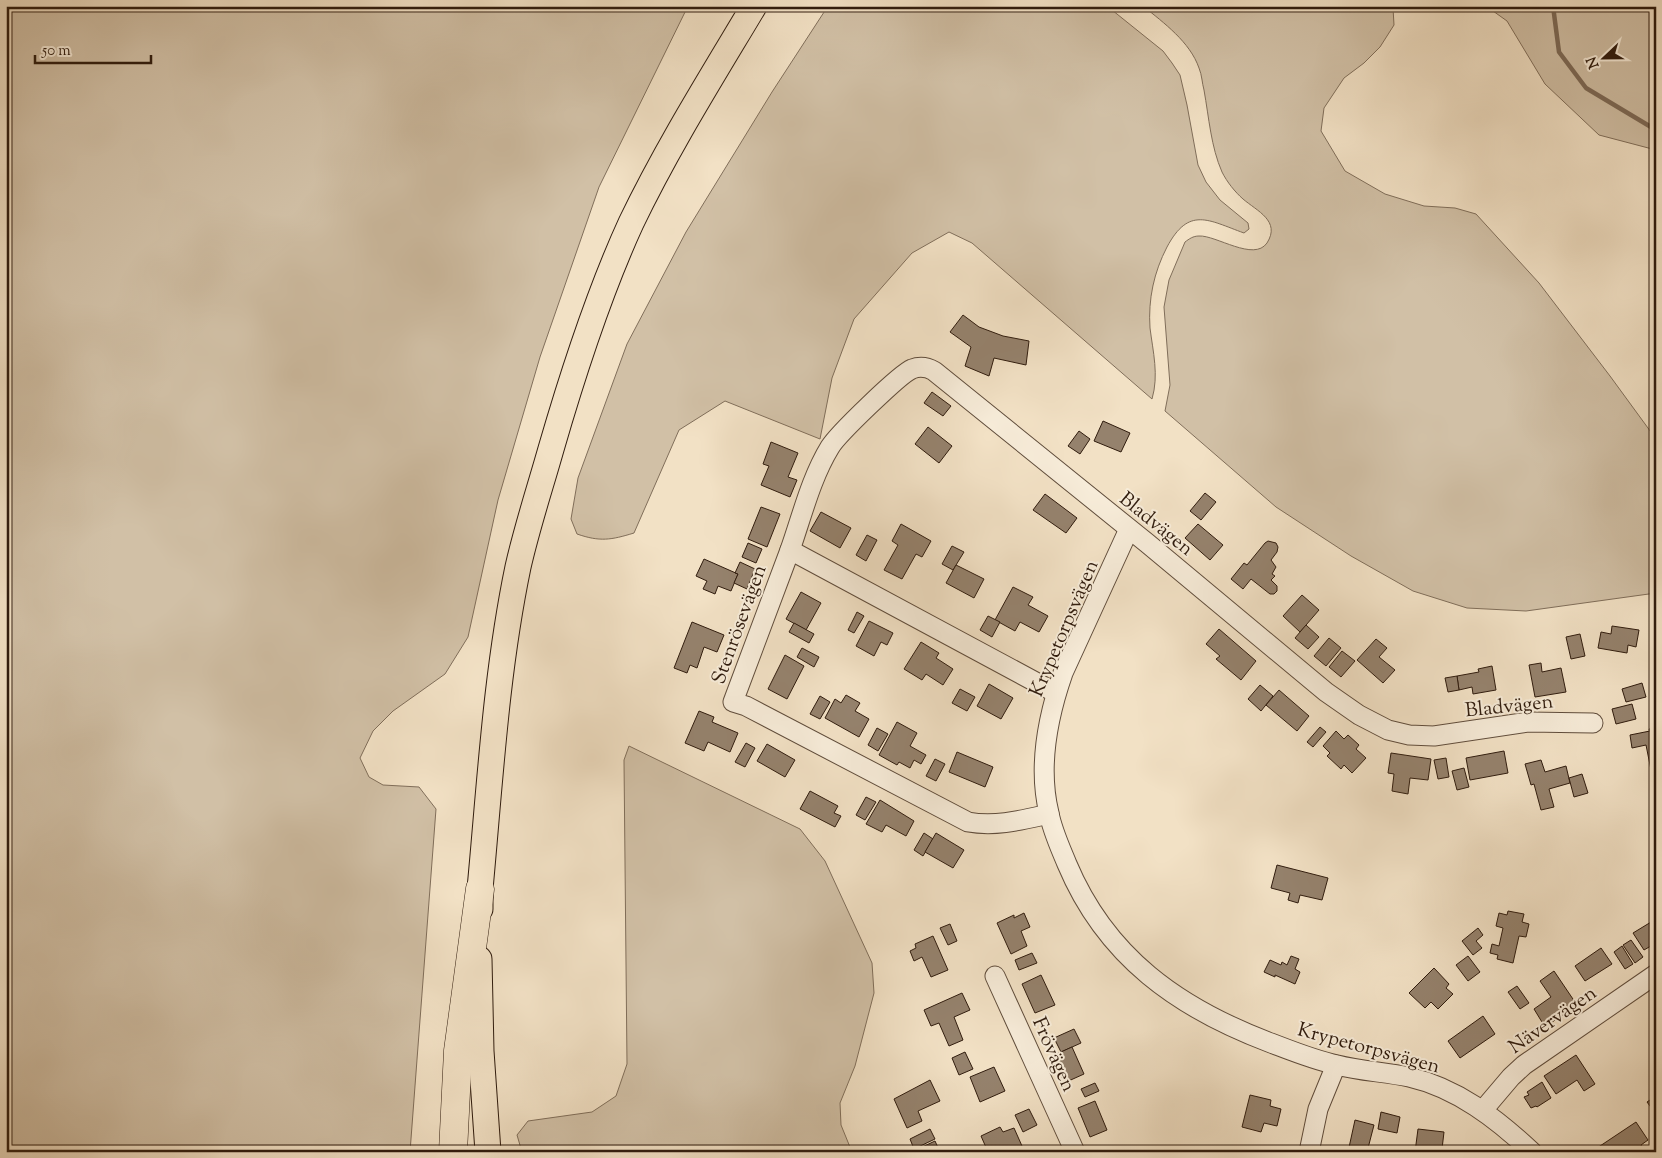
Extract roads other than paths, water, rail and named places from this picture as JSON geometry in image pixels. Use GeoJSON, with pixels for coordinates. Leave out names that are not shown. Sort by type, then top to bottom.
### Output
{"type":"FeatureCollection","features":[{"type":"Feature","properties":{"kind":"highway"},"geometry":{"type":"LineString","coordinates":[[453,1152],[458,1051],[480,889]]}},
{"type":"Feature","properties":{"kind":"main road"},"geometry":{"type":"LineString","coordinates":[[488,1152],[480,1032],[480,889],[498,695],[512,601],[526,534],[583,347],[627,234],[654,176],[681,107],[704,59],[733,6]]}},
{"type":"Feature","properties":{"kind":"main road"},"geometry":{"type":"LineString","coordinates":[[654,176],[754,6]]}},
{"type":"Feature","properties":{"kind":"street","name":"Bladvägen"},"geometry":{"type":"LineString","coordinates":[[790,550],[819,467],[830,446],[905,373],[919,367],[926,367],[934,371],[1129,529],[1326,692],[1360,715],[1388,730],[1409,735],[1434,736],[1528,722],[1593,723]]}},
{"type":"Feature","properties":{"kind":"street","name":"Krypetorpsvägen"},"geometry":{"type":"LineString","coordinates":[[1129,529],[1056,693],[1051,716],[1045,767],[1045,792],[1049,814],[1063,854],[1086,902],[1099,923],[1117,946],[1138,967],[1162,987],[1212,1018],[1240,1031],[1336,1065],[1409,1077],[1436,1086],[1483,1110],[1532,1152]]}},
{"type":"Feature","properties":{"kind":"street","name":"Stenrösevägen"},"geometry":{"type":"LineString","coordinates":[[1049,814],[998,824],[982,825],[968,822],[746,706],[733,702],[790,550],[1056,693]]}},
{"type":"Feature","properties":{"kind":"street","name":"Nävervägen"},"geometry":{"type":"LineString","coordinates":[[1483,1110],[1511,1077],[1524,1065],[1656,974]]}},
{"type":"Feature","properties":{"kind":"street","name":"Frövägen"},"geometry":{"type":"LineString","coordinates":[[995,976],[1075,1152]]}},
{"type":"Feature","properties":{"kind":"street"},"geometry":{"type":"LineString","coordinates":[[1309,1152],[1318,1109],[1336,1065]]}},
{"type":"Feature","properties":{"kind":"waterway"},"geometry":{"type":"LineString","coordinates":[[1553,6],[1559,52],[1586,88],[1656,130]]}}]}
